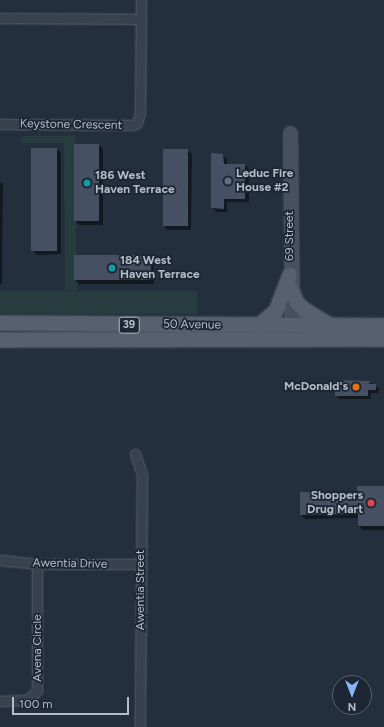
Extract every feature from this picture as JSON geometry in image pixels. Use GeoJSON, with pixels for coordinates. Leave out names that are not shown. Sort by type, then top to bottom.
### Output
{"type":"FeatureCollection","features":[{"type":"Feature","properties":{"kind":"main road"},"geometry":{"type":"LineString","coordinates":[[290,282],[297,302],[305,310],[332,326]]}},
{"type":"Feature","properties":{"kind":"main road"},"geometry":{"type":"LineString","coordinates":[[258,326],[276,311],[290,282]]}},
{"type":"Feature","properties":{"kind":"main road","name":"50 Avenue"},"geometry":{"type":"LineString","coordinates":[[0,323],[258,326],[292,333],[332,326],[384,326]]}},
{"type":"Feature","properties":{"kind":"main road","name":"50 Avenue"},"geometry":{"type":"LineString","coordinates":[[0,340],[292,333],[384,339]]}},
{"type":"Feature","properties":{"kind":"street","name":"Keystone Crescent"},"geometry":{"type":"LineString","coordinates":[[0,124],[133,125],[137,123],[140,113],[141,0]]}},
{"type":"Feature","properties":{"kind":"street"},"geometry":{"type":"LineString","coordinates":[[0,18],[141,19]]}},
{"type":"Feature","properties":{"kind":"street","name":"69 Street"},"geometry":{"type":"LineString","coordinates":[[290,133],[290,282],[292,333]]}},
{"type":"Feature","properties":{"kind":"street","name":"Awentia Street"},"geometry":{"type":"LineString","coordinates":[[134,454],[142,474],[140,564],[140,727]]}},
{"type":"Feature","properties":{"kind":"street","name":"Awentia Drive"},"geometry":{"type":"LineString","coordinates":[[0,560],[37,564],[140,564]]}},
{"type":"Feature","properties":{"kind":"street","name":"Avena Circle"},"geometry":{"type":"LineString","coordinates":[[0,701],[27,700],[37,691],[37,564]]}},
{"type":"Feature","properties":{"kind":"green space"},"geometry":{"type":"Polygon","coordinates":[[[21,136],[75,136],[77,290],[65,290],[64,143],[22,143],[21,136]]]}},
{"type":"Feature","properties":{"kind":"green space"},"geometry":{"type":"Polygon","coordinates":[[[0,291],[197,291],[197,314],[0,314],[0,291]]]}},
{"type":"Feature","properties":{"kind":"building","name":"186 West Haven Terrace"},"geometry":{"type":"Polygon","coordinates":[[[74,144],[99,144],[99,221],[74,221],[74,144]]]}},
{"type":"Feature","properties":{"kind":"building"},"geometry":{"type":"Polygon","coordinates":[[[31,148],[57,148],[57,251],[31,251],[31,148]]]}},
{"type":"Feature","properties":{"kind":"building"},"geometry":{"type":"Polygon","coordinates":[[[163,149],[188,149],[188,226],[163,226],[163,149]]]}},
{"type":"Feature","properties":{"kind":"building","name":"Leduc Fire House #2"},"geometry":{"type":"Polygon","coordinates":[[[211,153],[223,154],[224,164],[245,164],[245,199],[224,199],[224,209],[211,208],[211,153]]]}},
{"type":"Feature","properties":{"kind":"building","name":"184 West Haven Terrace"},"geometry":{"type":"Polygon","coordinates":[[[74,255],[151,255],[151,280],[74,280],[74,255]]]}},
{"type":"Feature","properties":{"kind":"building","name":"McDonald's"},"geometry":{"type":"Polygon","coordinates":[[[335,380],[370,381],[369,384],[376,384],[376,390],[368,390],[368,396],[335,396],[335,380]]]}},
{"type":"Feature","properties":{"kind":"building"},"geometry":{"type":"Polygon","coordinates":[[[357,486],[384,486],[384,526],[358,526],[358,514],[300,515],[300,492],[357,493],[357,486]]]}},
{"type":"Feature","properties":{"kind":"place","name":"Leduc Fire House #2"},"geometry":{"type":"Point","coordinates":[228,181]}},
{"type":"Feature","properties":{"kind":"place","name":"186 West Haven Terrace"},"geometry":{"type":"Point","coordinates":[87,183]}},
{"type":"Feature","properties":{"kind":"place","name":"184 West Haven Terrace"},"geometry":{"type":"Point","coordinates":[112,268]}},
{"type":"Feature","properties":{"kind":"place","name":"McDonald's"},"geometry":{"type":"Point","coordinates":[356,387]}},
{"type":"Feature","properties":{"kind":"place","name":"Shoppers Drug Mart"},"geometry":{"type":"Point","coordinates":[371,503]}}]}
